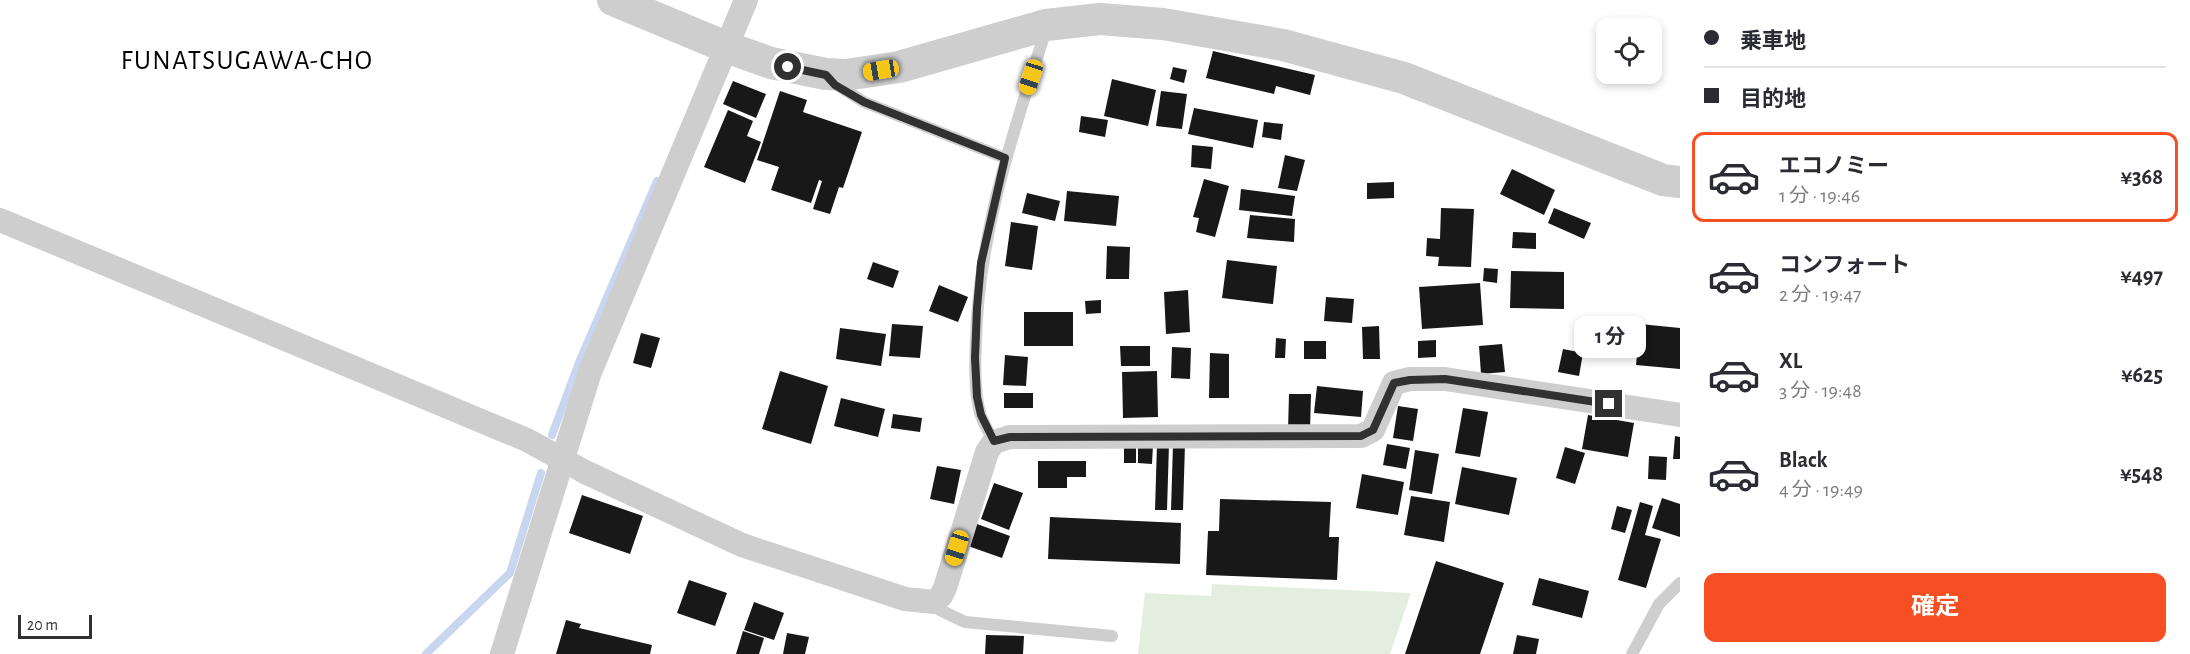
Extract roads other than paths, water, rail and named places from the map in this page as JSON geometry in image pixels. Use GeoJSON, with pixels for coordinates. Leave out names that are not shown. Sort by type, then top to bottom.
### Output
{"type":"FeatureCollection","features":[{"type":"Feature","properties":{"kind":"street"},"geometry":{"type":"LineString","coordinates":[[613,0],[726,47],[771,63],[826,75],[846,75],[898,67],[1046,26],[1100,19],[1163,24],[1283,45],[1404,78],[1663,180],[1680,182]]}},
{"type":"Feature","properties":{"kind":"street"},"geometry":{"type":"LineString","coordinates":[[502,654],[590,372],[747,0]]}},
{"type":"Feature","properties":{"kind":"street"},"geometry":{"type":"LineString","coordinates":[[0,220],[527,440],[585,472],[742,545],[905,599],[934,602],[941,596],[987,452],[994,441],[1010,437],[1361,436],[1373,430],[1394,383],[1410,380],[1445,379],[1680,415]]}},
{"type":"Feature","properties":{"kind":"lane"},"geometry":{"type":"LineString","coordinates":[[994,441],[981,415],[977,397],[975,358],[981,263],[1005,158],[1046,26]]}},
{"type":"Feature","properties":{"kind":"lane"},"geometry":{"type":"LineString","coordinates":[[826,75],[835,85],[864,102],[1005,158]]}},
{"type":"Feature","properties":{"kind":"lane"},"geometry":{"type":"LineString","coordinates":[[1632,654],[1659,604],[1680,583]]}},
{"type":"Feature","properties":{"kind":"lane"},"geometry":{"type":"LineString","coordinates":[[934,602],[940,610],[965,622],[1112,636]]}},
{"type":"Feature","properties":{"kind":"waterway"},"geometry":{"type":"LineString","coordinates":[[552,435],[580,360],[657,181]]}},
{"type":"Feature","properties":{"kind":"waterway"},"geometry":{"type":"LineString","coordinates":[[426,654],[510,573],[541,473]]}},
{"type":"Feature","properties":{"kind":"district","name":"FUNATSUGAWA-CHO"},"geometry":{"type":"Point","coordinates":[247,60]}}]}
